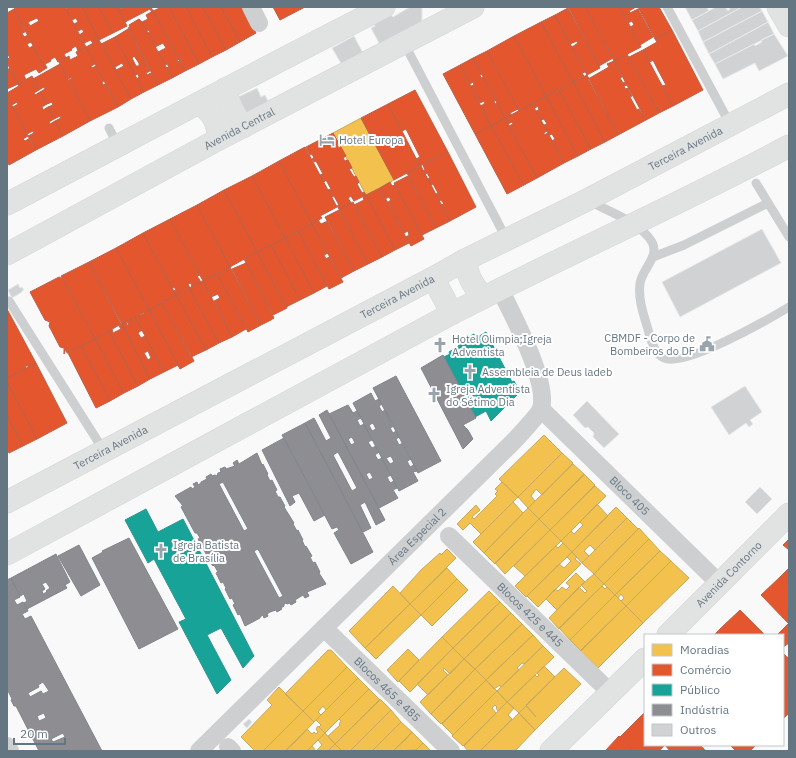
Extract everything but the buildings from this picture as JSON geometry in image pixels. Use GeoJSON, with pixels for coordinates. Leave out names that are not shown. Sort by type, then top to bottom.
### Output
{"type":"FeatureCollection","features":[{"type":"Feature","properties":{"kind":"street"},"geometry":{"type":"LineString","coordinates":[[251,7],[259,23]]}},
{"type":"Feature","properties":{"kind":"street"},"geometry":{"type":"LineString","coordinates":[[7,204],[114,137],[198,104],[384,7]]}},
{"type":"Feature","properties":{"kind":"street","name":"Avenida Central"},"geometry":{"type":"LineString","coordinates":[[7,254],[219,139],[473,7]]}},
{"type":"Feature","properties":{"kind":"street"},"geometry":{"type":"LineString","coordinates":[[778,7],[789,26]]}},
{"type":"Feature","properties":{"kind":"street"},"geometry":{"type":"LineString","coordinates":[[225,89],[228,103],[243,127]]}},
{"type":"Feature","properties":{"kind":"street","name":"Terceira Avenida"},"geometry":{"type":"LineString","coordinates":[[7,502],[465,260],[587,200],[789,94]]}},
{"type":"Feature","properties":{"kind":"street"},"geometry":{"type":"LineString","coordinates":[[198,104],[205,107],[216,124],[219,139]]}},
{"type":"Feature","properties":{"kind":"street"},"geometry":{"type":"LineString","coordinates":[[7,554],[491,293],[748,168],[789,146]]}},
{"type":"Feature","properties":{"kind":"street"},"geometry":{"type":"LineString","coordinates":[[465,260],[468,276],[474,287],[491,293],[535,364],[542,396],[541,409]]}},
{"type":"Feature","properties":{"kind":"street"},"geometry":{"type":"LineString","coordinates":[[432,278],[452,314]]}},
{"type":"Feature","properties":{"kind":"street","name":"Bloco 405"},"geometry":{"type":"LineString","coordinates":[[541,409],[719,583]]}},
{"type":"Feature","properties":{"kind":"street","name":"Área Especial 2"},"geometry":{"type":"LineString","coordinates":[[199,751],[512,444],[541,409]]}},
{"type":"Feature","properties":{"kind":"street","name":"Avenida Contorno"},"geometry":{"type":"LineString","coordinates":[[669,634],[789,514]]}},
{"type":"Feature","properties":{"kind":"street","name":"Blocos 425 e 445"},"geometry":{"type":"LineString","coordinates":[[449,536],[611,693]]}},
{"type":"Feature","properties":{"kind":"street","name":"Blocos 465 e 485"},"geometry":{"type":"LineString","coordinates":[[324,628],[451,751]]}},
{"type":"Feature","properties":{"kind":"street"},"geometry":{"type":"LineString","coordinates":[[551,751],[644,659]]}},
{"type":"Feature","properties":{"kind":"street"},"geometry":{"type":"LineString","coordinates":[[7,746],[10,751]]}},
{"type":"Feature","properties":{"kind":"lane"},"geometry":{"type":"LineString","coordinates":[[667,7],[730,124]]}},
{"type":"Feature","properties":{"kind":"lane"},"geometry":{"type":"LineString","coordinates":[[404,43],[507,240]]}},
{"type":"Feature","properties":{"kind":"lane"},"geometry":{"type":"LineString","coordinates":[[756,183],[789,237]]}},
{"type":"Feature","properties":{"kind":"lane"},"geometry":{"type":"LineString","coordinates":[[587,200],[632,224],[644,233],[652,242],[654,247],[653,257],[642,276],[639,291],[651,341],[658,353],[664,358],[672,360],[690,356],[715,346],[789,307]]}},
{"type":"Feature","properties":{"kind":"lane"},"geometry":{"type":"LineString","coordinates":[[653,257],[689,243],[768,203]]}},
{"type":"Feature","properties":{"kind":"lane"},"geometry":{"type":"LineString","coordinates":[[9,301],[104,451]]}},
{"type":"Feature","properties":{"kind":"place","name":"Hotel Europa"},"geometry":{"type":"Point","coordinates":[327,140]}},
{"type":"Feature","properties":{"kind":"place","name":"CBMDF - Corpo de Bombeiros do DF"},"geometry":{"type":"Point","coordinates":[707,344]}},
{"type":"Feature","properties":{"kind":"place","name":"Hotel Olimpia;Igreja Adventista"},"geometry":{"type":"Point","coordinates":[440,345]}},
{"type":"Feature","properties":{"kind":"place","name":"Assembleia de Deus ladeb"},"geometry":{"type":"Point","coordinates":[470,372]}},
{"type":"Feature","properties":{"kind":"place","name":"Igreja Adventista do Sétimo Dia"},"geometry":{"type":"Point","coordinates":[434,395]}},
{"type":"Feature","properties":{"kind":"place","name":"Igreja Batista de Brasília"},"geometry":{"type":"Point","coordinates":[161,551]}}]}
